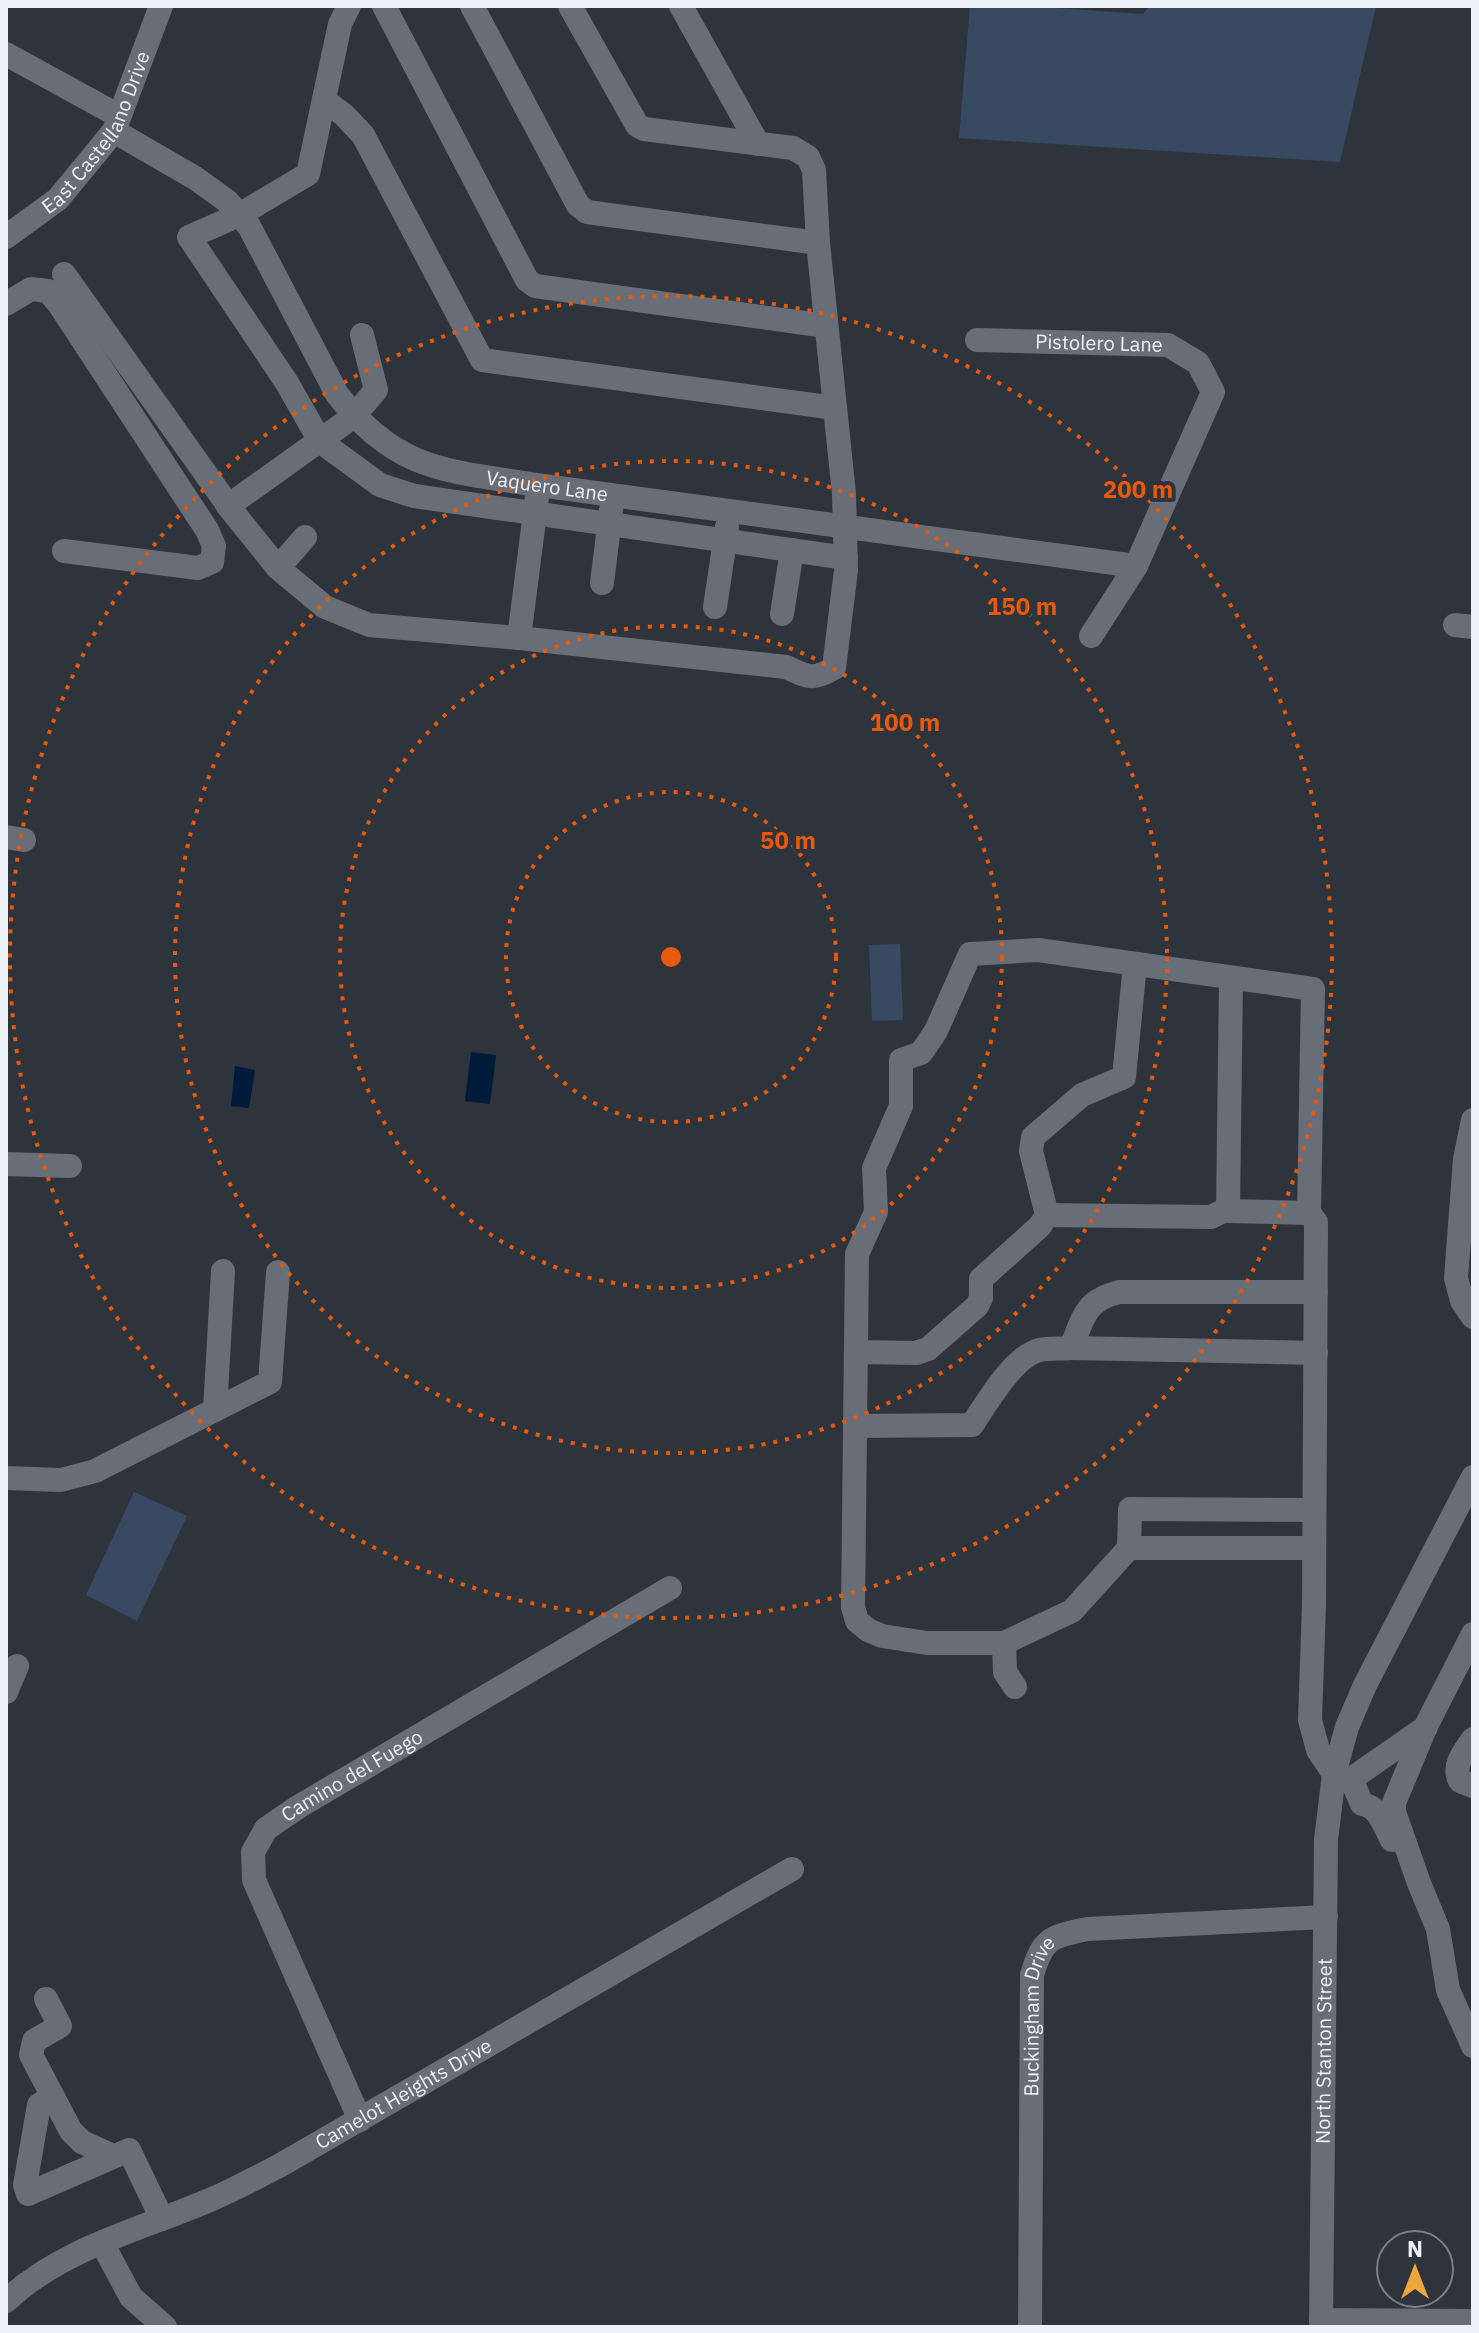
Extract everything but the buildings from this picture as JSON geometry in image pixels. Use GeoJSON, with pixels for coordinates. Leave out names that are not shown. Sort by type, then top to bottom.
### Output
{"type":"FeatureCollection","features":[{"type":"Feature","properties":{"kind":"street","name":"East Castellano Drive"},"geometry":{"type":"LineString","coordinates":[[6,237],[58,199],[116,124],[161,6]]}},
{"type":"Feature","properties":{"kind":"street"},"geometry":{"type":"LineString","coordinates":[[349,6],[340,24],[308,174],[239,215],[189,237],[287,383],[320,441],[380,485],[414,496],[846,558]]}},
{"type":"Feature","properties":{"kind":"street"},"geometry":{"type":"LineString","coordinates":[[384,6],[527,280],[535,286],[826,326]]}},
{"type":"Feature","properties":{"kind":"street"},"geometry":{"type":"LineString","coordinates":[[472,6],[578,205],[587,212],[818,243]]}},
{"type":"Feature","properties":{"kind":"street"},"geometry":{"type":"LineString","coordinates":[[64,274],[228,506],[278,568],[325,607],[369,625],[786,667],[810,678],[821,676],[834,668],[846,558],[844,494],[818,243],[814,170],[808,157],[793,148],[644,129],[637,125],[570,6]]}},
{"type":"Feature","properties":{"kind":"street"},"geometry":{"type":"LineString","coordinates":[[681,6],[758,144]]}},
{"type":"Feature","properties":{"kind":"street","name":"Vaquero Lane"},"geometry":{"type":"LineString","coordinates":[[6,54],[116,124],[227,201],[249,226],[337,394],[354,416],[397,452],[449,471],[538,485],[1136,566]]}},
{"type":"Feature","properties":{"kind":"street"},"geometry":{"type":"LineString","coordinates":[[324,100],[363,135],[482,360],[835,408]]}},
{"type":"Feature","properties":{"kind":"street"},"geometry":{"type":"LineString","coordinates":[[6,304],[31,289],[48,291],[207,530],[214,546],[212,562],[198,568],[64,551]]}},
{"type":"Feature","properties":{"kind":"street"},"geometry":{"type":"LineString","coordinates":[[228,506],[354,416],[376,390],[362,335]]}},
{"type":"Feature","properties":{"kind":"street","name":"Pistolero Lane"},"geometry":{"type":"LineString","coordinates":[[977,340],[1168,345],[1198,363],[1213,392],[1136,566],[1091,636]]}},
{"type":"Feature","properties":{"kind":"street"},"geometry":{"type":"LineString","coordinates":[[287,383],[323,367]]}},
{"type":"Feature","properties":{"kind":"street"},"geometry":{"type":"LineString","coordinates":[[444,501],[449,471]]}},
{"type":"Feature","properties":{"kind":"street"},"geometry":{"type":"LineString","coordinates":[[519,638],[538,485]]}},
{"type":"Feature","properties":{"kind":"street"},"geometry":{"type":"LineString","coordinates":[[602,583],[613,495]]}},
{"type":"Feature","properties":{"kind":"street"},"geometry":{"type":"LineString","coordinates":[[715,607],[729,511]]}},
{"type":"Feature","properties":{"kind":"street"},"geometry":{"type":"LineString","coordinates":[[278,568],[305,537]]}},
{"type":"Feature","properties":{"kind":"street"},"geometry":{"type":"LineString","coordinates":[[782,614],[792,550]]}},
{"type":"Feature","properties":{"kind":"street"},"geometry":{"type":"LineString","coordinates":[[1314,1510],[1130,1509],[1129,1548],[1072,1611],[1004,1643],[906,1640],[882,1636],[857,1621],[853,1607],[857,1254],[876,1212],[874,1168],[901,1106],[901,1060],[921,1053],[936,1031],[970,954],[1038,950],[1313,989],[1309,1213],[1316,1222],[1316,1353],[1314,1605],[1310,1720],[1318,1750],[1362,1804],[1370,1805],[1377,1811],[1402,1860],[1419,1883]]}},
{"type":"Feature","properties":{"kind":"street"},"geometry":{"type":"LineString","coordinates":[[856,1352],[916,1353],[928,1349],[977,1306],[981,1298],[981,1279],[1040,1226],[1047,1215],[1031,1151],[1033,1137],[1082,1095],[1124,1077],[1135,964]]}},
{"type":"Feature","properties":{"kind":"street"},"geometry":{"type":"LineString","coordinates":[[1228,1211],[1231,978]]}},
{"type":"Feature","properties":{"kind":"street"},"geometry":{"type":"LineString","coordinates":[[1473,1120],[1465,1159],[1456,1278],[1462,1301],[1473,1317]]}},
{"type":"Feature","properties":{"kind":"street"},"geometry":{"type":"LineString","coordinates":[[6,1164],[70,1166]]}},
{"type":"Feature","properties":{"kind":"street"},"geometry":{"type":"LineString","coordinates":[[1047,1215],[1211,1217],[1223,1211],[1309,1213]]}},
{"type":"Feature","properties":{"kind":"street"},"geometry":{"type":"LineString","coordinates":[[215,1410],[223,1271]]}},
{"type":"Feature","properties":{"kind":"street"},"geometry":{"type":"LineString","coordinates":[[6,1478],[61,1480],[95,1471],[270,1382],[278,1272]]}},
{"type":"Feature","properties":{"kind":"street"},"geometry":{"type":"LineString","coordinates":[[1071,1348],[1088,1307],[1102,1296],[1119,1292],[1316,1292]]}},
{"type":"Feature","properties":{"kind":"street"},"geometry":{"type":"LineString","coordinates":[[855,1426],[972,1425],[1002,1381],[1018,1363],[1037,1350],[1316,1353]]}},
{"type":"Feature","properties":{"kind":"street","name":"North Stanton Street"},"geometry":{"type":"LineString","coordinates":[[1321,2323],[1326,1840],[1342,1777],[1347,1727],[1365,1685],[1473,1477]]}},
{"type":"Feature","properties":{"kind":"street"},"geometry":{"type":"LineString","coordinates":[[1129,1548],[1314,1548]]}},
{"type":"Feature","properties":{"kind":"street","name":"Camino del Fuego"},"geometry":{"type":"LineString","coordinates":[[360,2120],[254,1880],[253,1852],[266,1829],[298,1807],[670,1588]]}},
{"type":"Feature","properties":{"kind":"street"},"geometry":{"type":"LineString","coordinates":[[1473,1634],[1426,1726],[1394,1803],[1394,1812],[1438,1929],[1448,1990],[1473,2046]]}},
{"type":"Feature","properties":{"kind":"street"},"geometry":{"type":"LineString","coordinates":[[1004,1643],[1005,1672],[1015,1687]]}},
{"type":"Feature","properties":{"kind":"street"},"geometry":{"type":"LineString","coordinates":[[6,1692],[17,1666]]}},
{"type":"Feature","properties":{"kind":"street"},"geometry":{"type":"LineString","coordinates":[[1342,1777],[1426,1726]]}},
{"type":"Feature","properties":{"kind":"street"},"geometry":{"type":"LineString","coordinates":[[1473,1739],[1457,1764],[1456,1774],[1460,1781],[1473,1786]]}},
{"type":"Feature","properties":{"kind":"street","name":"Camelot Heights Drive"},"geometry":{"type":"LineString","coordinates":[[6,2301],[24,2285],[83,2251],[219,2196],[267,2172],[792,1869]]}},
{"type":"Feature","properties":{"kind":"street","name":"Buckingham Drive"},"geometry":{"type":"LineString","coordinates":[[1030,2327],[1032,1975],[1039,1952],[1054,1937],[1087,1929],[1326,1917]]}},
{"type":"Feature","properties":{"kind":"street"},"geometry":{"type":"LineString","coordinates":[[46,1999],[60,2026],[34,2041],[31,2055],[71,2131],[82,2142],[113,2156]]}},
{"type":"Feature","properties":{"kind":"street"},"geometry":{"type":"LineString","coordinates":[[53,2097],[39,2105],[25,2185],[28,2194],[129,2150],[162,2219]]}},
{"type":"Feature","properties":{"kind":"street"},"geometry":{"type":"LineString","coordinates":[[102,2243],[131,2297],[165,2327]]}},
{"type":"Feature","properties":{"kind":"street"},"geometry":{"type":"LineString","coordinates":[[1321,2323],[1473,2321]]}},
{"type":"Feature","properties":{"kind":"shaded area"},"geometry":{"type":"Polygon","coordinates":[[[970,6],[1028,6],[1143,14],[1150,6],[1376,6],[1340,162],[959,138],[970,6]]]}},
{"type":"Feature","properties":{"kind":"shaded area"},"geometry":{"type":"Polygon","coordinates":[[[900,944],[903,1020],[872,1021],[869,945],[900,944]]]}},
{"type":"Feature","properties":{"kind":"shaded area"},"geometry":{"type":"Polygon","coordinates":[[[471,1052],[496,1055],[490,1104],[465,1101],[471,1052]]]}},
{"type":"Feature","properties":{"kind":"shaded area"},"geometry":{"type":"Polygon","coordinates":[[[235,1066],[255,1070],[249,1108],[231,1106],[235,1066]]]}},
{"type":"Feature","properties":{"kind":"shaded area"},"geometry":{"type":"Polygon","coordinates":[[[134,1492],[187,1516],[137,1621],[86,1595],[134,1492]]]}}]}
